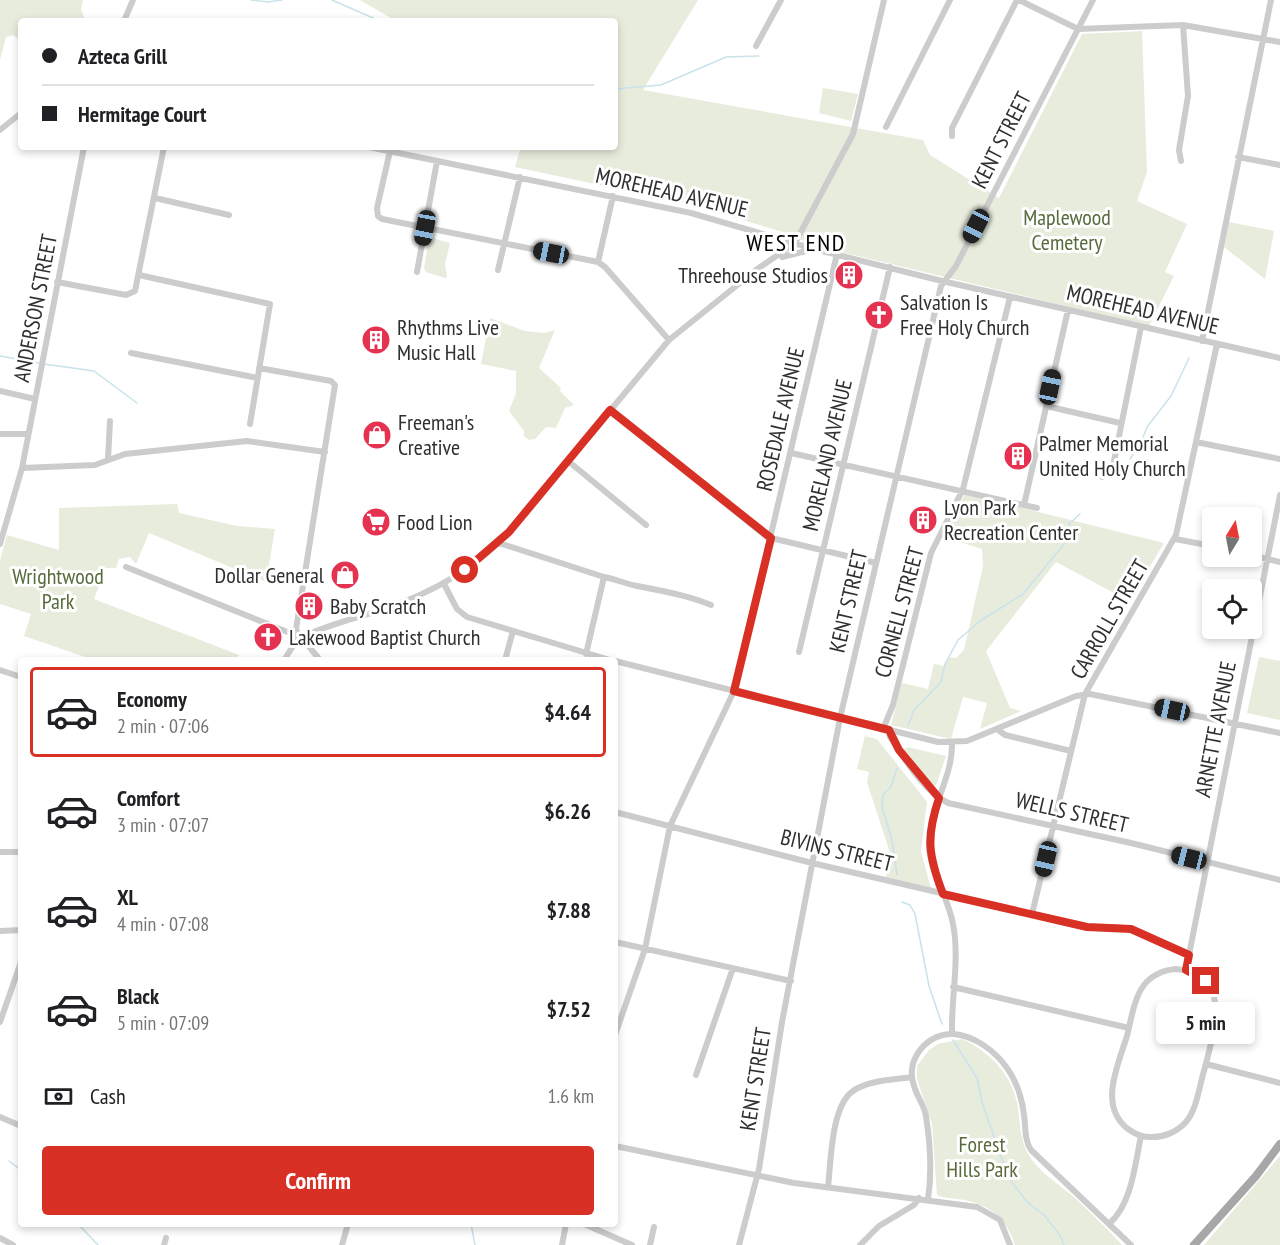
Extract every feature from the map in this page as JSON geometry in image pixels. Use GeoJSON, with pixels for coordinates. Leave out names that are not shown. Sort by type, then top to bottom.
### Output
{"type":"FeatureCollection","features":[{"type":"Feature","properties":{"kind":"main road"},"geometry":{"type":"LineString","coordinates":[[1194,1245],[1256,1176],[1280,1144]]}},
{"type":"Feature","properties":{"kind":"street"},"geometry":{"type":"LineString","coordinates":[[125,18],[133,0]]}},
{"type":"Feature","properties":{"kind":"street"},"geometry":{"type":"LineString","coordinates":[[756,46],[782,0]]}},
{"type":"Feature","properties":{"kind":"street"},"geometry":{"type":"LineString","coordinates":[[286,657],[301,639],[413,599],[444,584],[499,543],[669,340],[795,243],[853,134],[884,0]]}},
{"type":"Feature","properties":{"kind":"street"},"geometry":{"type":"LineString","coordinates":[[886,127],[950,0]]}},
{"type":"Feature","properties":{"kind":"street"},"geometry":{"type":"LineString","coordinates":[[952,136],[952,128],[1018,0],[1078,29],[1183,25],[1280,42]]}},
{"type":"Feature","properties":{"kind":"street","name":"KENT STREET"},"geometry":{"type":"LineString","coordinates":[[739,1245],[757,1176],[840,718],[942,281],[956,266],[1093,0]]}},
{"type":"Feature","properties":{"kind":"street"},"geometry":{"type":"LineString","coordinates":[[1202,341],[1271,0]]}},
{"type":"Feature","properties":{"kind":"street"},"geometry":{"type":"LineString","coordinates":[[1181,161],[1179,150],[1188,96],[1183,25]]}},
{"type":"Feature","properties":{"kind":"street"},"geometry":{"type":"LineString","coordinates":[[0,130],[18,115]]}},
{"type":"Feature","properties":{"kind":"street","name":"ANDERSON STREET"},"geometry":{"type":"LineString","coordinates":[[0,544],[22,468],[83,150]]}},
{"type":"Feature","properties":{"kind":"street"},"geometry":{"type":"LineString","coordinates":[[57,282],[126,296],[132,293],[139,275],[163,150]]}},
{"type":"Feature","properties":{"kind":"street","name":"MOREHEAD AVENUE"},"geometry":{"type":"LineString","coordinates":[[385,150],[613,196],[736,224],[814,249],[942,281],[1280,358]]}},
{"type":"Feature","properties":{"kind":"street"},"geometry":{"type":"LineString","coordinates":[[390,151],[377,208],[378,216],[425,228],[597,262],[605,267],[669,340]]}},
{"type":"Feature","properties":{"kind":"street"},"geometry":{"type":"LineString","coordinates":[[1238,157],[1280,165]]}},
{"type":"Feature","properties":{"kind":"street"},"geometry":{"type":"LineString","coordinates":[[417,272],[437,160]]}},
{"type":"Feature","properties":{"kind":"street"},"geometry":{"type":"LineString","coordinates":[[498,270],[520,177]]}},
{"type":"Feature","properties":{"kind":"street"},"geometry":{"type":"LineString","coordinates":[[597,262],[613,196]]}},
{"type":"Feature","properties":{"kind":"street"},"geometry":{"type":"LineString","coordinates":[[154,198],[229,215]]}},
{"type":"Feature","properties":{"kind":"street"},"geometry":{"type":"LineString","coordinates":[[772,259],[814,249]]}},
{"type":"Feature","properties":{"kind":"street","name":"ROSEDALE AVENUE"},"geometry":{"type":"LineString","coordinates":[[618,1026],[645,949],[670,826],[734,691],[837,254]]}},
{"type":"Feature","properties":{"kind":"street","name":"MORELAND AVENUE"},"geometry":{"type":"LineString","coordinates":[[799,652],[890,267]]}},
{"type":"Feature","properties":{"kind":"street"},"geometry":{"type":"LineString","coordinates":[[139,275],[270,304],[250,424]]}},
{"type":"Feature","properties":{"kind":"street","name":"CORNELL STREET"},"geometry":{"type":"LineString","coordinates":[[886,729],[931,553],[962,491],[1011,297]]}},
{"type":"Feature","properties":{"kind":"street"},"geometry":{"type":"LineString","coordinates":[[1024,506],[1068,310]]}},
{"type":"Feature","properties":{"kind":"street"},"geometry":{"type":"LineString","coordinates":[[1102,477],[1113,466],[1140,327]]}},
{"type":"Feature","properties":{"kind":"street","name":"CARROLL STREET"},"geometry":{"type":"LineString","coordinates":[[1032,914],[1085,694],[1175,539],[1217,344]]}},
{"type":"Feature","properties":{"kind":"street"},"geometry":{"type":"LineString","coordinates":[[131,353],[258,378]]}},
{"type":"Feature","properties":{"kind":"street"},"geometry":{"type":"LineString","coordinates":[[259,368],[335,383],[296,628],[301,639],[317,657]]}},
{"type":"Feature","properties":{"kind":"street"},"geometry":{"type":"LineString","coordinates":[[0,391],[35,399]]}},
{"type":"Feature","properties":{"kind":"street"},"geometry":{"type":"LineString","coordinates":[[1046,406],[1120,423]]}},
{"type":"Feature","properties":{"kind":"street"},"geometry":{"type":"LineString","coordinates":[[610,410],[771,538],[876,563]]}},
{"type":"Feature","properties":{"kind":"street"},"geometry":{"type":"LineString","coordinates":[[108,459],[110,421]]}},
{"type":"Feature","properties":{"kind":"street"},"geometry":{"type":"LineString","coordinates":[[0,434],[28,434]]}},
{"type":"Feature","properties":{"kind":"street"},"geometry":{"type":"LineString","coordinates":[[22,468],[95,465],[126,454],[247,441],[325,452]]}},
{"type":"Feature","properties":{"kind":"street"},"geometry":{"type":"LineString","coordinates":[[1196,442],[1280,459]]}},
{"type":"Feature","properties":{"kind":"street"},"geometry":{"type":"LineString","coordinates":[[791,453],[1036,508]]}},
{"type":"Feature","properties":{"kind":"street"},"geometry":{"type":"LineString","coordinates":[[568,461],[645,525]]}},
{"type":"Feature","properties":{"kind":"street","name":"ARNETTE AVENUE"},"geometry":{"type":"LineString","coordinates":[[1186,970],[1280,495]]}},
{"type":"Feature","properties":{"kind":"street"},"geometry":{"type":"LineString","coordinates":[[1175,539],[1202,544]]}},
{"type":"Feature","properties":{"kind":"street"},"geometry":{"type":"LineString","coordinates":[[499,543],[604,577],[617,578],[637,586],[649,586],[672,595],[684,595],[711,605]]}},
{"type":"Feature","properties":{"kind":"street"},"geometry":{"type":"LineString","coordinates":[[1262,557],[1280,562]]}},
{"type":"Feature","properties":{"kind":"street"},"geometry":{"type":"LineString","coordinates":[[126,567],[301,639]]}},
{"type":"Feature","properties":{"kind":"street"},"geometry":{"type":"LineString","coordinates":[[586,654],[604,577]]}},
{"type":"Feature","properties":{"kind":"street"},"geometry":{"type":"LineString","coordinates":[[444,584],[463,614],[598,657]]}},
{"type":"Feature","properties":{"kind":"street"},"geometry":{"type":"LineString","coordinates":[[506,657],[513,631]]}},
{"type":"Feature","properties":{"kind":"street"},"geometry":{"type":"LineString","coordinates":[[618,662],[840,718],[952,743],[967,741],[1085,694],[1280,733]]}},
{"type":"Feature","properties":{"kind":"street"},"geometry":{"type":"LineString","coordinates":[[0,670],[18,676]]}},
{"type":"Feature","properties":{"kind":"street"},"geometry":{"type":"LineString","coordinates":[[886,729],[899,750],[939,798]]}},
{"type":"Feature","properties":{"kind":"street"},"geometry":{"type":"LineString","coordinates":[[997,729],[1005,735],[1071,751]]}},
{"type":"Feature","properties":{"kind":"street"},"geometry":{"type":"LineString","coordinates":[[952,743],[950,762],[929,842],[933,867],[954,932],[952,1034]]}},
{"type":"Feature","properties":{"kind":"street","name":"WELLS STREET"},"geometry":{"type":"LineString","coordinates":[[939,798],[948,803],[1280,880]]}},
{"type":"Feature","properties":{"kind":"street","name":"BIVINS STREET"},"geometry":{"type":"LineString","coordinates":[[618,813],[812,863],[1087,927],[1116,927],[1137,931],[1189,955]]}},
{"type":"Feature","properties":{"kind":"street"},"geometry":{"type":"LineString","coordinates":[[0,852],[18,852]]}},
{"type":"Feature","properties":{"kind":"street"},"geometry":{"type":"LineString","coordinates":[[0,931],[18,930]]}},
{"type":"Feature","properties":{"kind":"street"},"geometry":{"type":"LineString","coordinates":[[618,943],[791,981]]}},
{"type":"Feature","properties":{"kind":"street"},"geometry":{"type":"LineString","coordinates":[[696,1075],[733,968]]}},
{"type":"Feature","properties":{"kind":"street"},"geometry":{"type":"LineString","coordinates":[[1186,970],[1206,981],[1213,992],[1217,1005],[1206,1064],[1193,1111],[1185,1123],[1168,1134],[1142,1136],[1120,1121],[1112,1101],[1112,1087],[1129,1028],[1139,993],[1146,982],[1163,971],[1186,970]]}},
{"type":"Feature","properties":{"kind":"street"},"geometry":{"type":"LineString","coordinates":[[0,1022],[18,971]]}},
{"type":"Feature","properties":{"kind":"street"},"geometry":{"type":"LineString","coordinates":[[953,987],[1129,1028]]}},
{"type":"Feature","properties":{"kind":"street"},"geometry":{"type":"LineString","coordinates":[[928,1199],[926,1116],[912,1077],[914,1061],[924,1045],[938,1037],[952,1034],[980,1043],[1001,1060],[1020,1094],[1026,1138],[1031,1150],[1131,1245]]}},
{"type":"Feature","properties":{"kind":"street"},"geometry":{"type":"LineString","coordinates":[[1206,1064],[1280,1083]]}},
{"type":"Feature","properties":{"kind":"street"},"geometry":{"type":"LineString","coordinates":[[828,1187],[837,1114],[844,1099],[862,1086],[912,1077]]}},
{"type":"Feature","properties":{"kind":"street"},"geometry":{"type":"LineString","coordinates":[[0,1117],[18,1125]]}},
{"type":"Feature","properties":{"kind":"street"},"geometry":{"type":"LineString","coordinates":[[1110,1223],[1119,1214],[1125,1202],[1142,1136]]}},
{"type":"Feature","properties":{"kind":"street"},"geometry":{"type":"LineString","coordinates":[[618,1147],[757,1176],[928,1199],[988,1211],[1003,1224],[1011,1245]]}},
{"type":"Feature","properties":{"kind":"street"},"geometry":{"type":"LineString","coordinates":[[860,1245],[879,1226],[914,1205],[919,1198]]}},
{"type":"Feature","properties":{"kind":"street"},"geometry":{"type":"LineString","coordinates":[[342,1245],[347,1227]]}},
{"type":"Feature","properties":{"kind":"street"},"geometry":{"type":"LineString","coordinates":[[562,1245],[565,1227]]}},
{"type":"Feature","properties":{"kind":"street"},"geometry":{"type":"LineString","coordinates":[[591,1227],[632,1245]]}},
{"type":"Feature","properties":{"kind":"street"},"geometry":{"type":"LineString","coordinates":[[650,1245],[654,1227]]}},
{"type":"Feature","properties":{"kind":"street"},"geometry":{"type":"LineString","coordinates":[[0,1238],[13,1245]]}},
{"type":"Feature","properties":{"kind":"green space"},"geometry":{"type":"Polygon","coordinates":[[[0,0],[83,0],[81,10],[85,18],[18,18],[18,39],[13,35],[6,37],[0,60],[0,0]]]}},
{"type":"Feature","properties":{"kind":"green space","name":"Maplewood Cemetery"},"geometry":{"type":"Polygon","coordinates":[[[360,0],[698,0],[643,90],[923,140],[930,155],[999,198],[1082,34],[1142,31],[1147,172],[1137,201],[1187,224],[1165,272],[1174,276],[1149,326],[812,245],[790,234],[689,204],[515,167],[520,150],[618,150],[618,18],[391,18],[360,0]]]}},
{"type":"Feature","properties":{"kind":"green space"},"geometry":{"type":"Polygon","coordinates":[[[823,88],[858,94],[851,121],[819,113],[823,88]]]}},
{"type":"Feature","properties":{"kind":"green space"},"geometry":{"type":"Polygon","coordinates":[[[1229,222],[1274,231],[1265,279],[1224,247],[1229,222]]]}},
{"type":"Feature","properties":{"kind":"green space"},"geometry":{"type":"Polygon","coordinates":[[[429,239],[450,243],[445,264],[447,277],[445,278],[426,272],[424,268],[429,239]]]}},
{"type":"Feature","properties":{"kind":"green space"},"geometry":{"type":"Polygon","coordinates":[[[490,318],[525,331],[545,333],[555,330],[539,368],[561,388],[560,391],[574,405],[565,408],[556,428],[546,427],[535,439],[529,440],[524,436],[524,431],[509,411],[516,393],[516,371],[481,364],[490,318]]]}},
{"type":"Feature","properties":{"kind":"green space"},"geometry":{"type":"Polygon","coordinates":[[[965,494],[1164,543],[1129,601],[1056,562],[986,651],[1010,708],[1021,711],[980,729],[987,703],[963,697],[951,739],[891,725],[902,683],[928,689],[934,664],[944,666],[949,657],[956,658],[964,650],[983,566],[982,549],[942,536],[965,494]]]}},
{"type":"Feature","properties":{"kind":"green space","name":"Wrightwood Park"},"geometry":{"type":"Polygon","coordinates":[[[177,504],[179,513],[237,526],[275,529],[266,582],[149,533],[136,564],[130,557],[119,559],[116,568],[106,568],[94,599],[239,655],[237,657],[85,657],[24,636],[31,614],[0,604],[0,560],[7,535],[59,550],[59,508],[177,504]]]}},
{"type":"Feature","properties":{"kind":"green space"},"geometry":{"type":"Polygon","coordinates":[[[1259,657],[1280,661],[1280,720],[1247,713],[1259,657]]]}},
{"type":"Feature","properties":{"kind":"green space"},"geometry":{"type":"Polygon","coordinates":[[[865,736],[877,739],[927,802],[921,851],[931,889],[886,879],[889,850],[867,782],[869,772],[857,769],[865,736]]]}},
{"type":"Feature","properties":{"kind":"green space"},"geometry":{"type":"Polygon","coordinates":[[[908,747],[946,756],[936,785],[932,786],[905,753],[904,750],[908,747]]]}},
{"type":"Feature","properties":{"kind":"green space","name":"Forest Hills Park"},"geometry":{"type":"Polygon","coordinates":[[[962,1039],[982,1050],[1005,1074],[1011,1084],[1018,1107],[1023,1141],[1032,1159],[1043,1172],[1106,1227],[1122,1245],[1015,1245],[1003,1221],[990,1210],[965,1200],[937,1195],[932,1124],[917,1079],[917,1066],[929,1050],[938,1044],[962,1039]]]}},
{"type":"Feature","properties":{"kind":"green space"},"geometry":{"type":"Polygon","coordinates":[[[1280,1156],[1280,1245],[1204,1245],[1280,1156]]]}},
{"type":"Feature","properties":{"kind":"waterway"},"geometry":{"type":"LineString","coordinates":[[251,0],[268,2],[282,0]]}},
{"type":"Feature","properties":{"kind":"waterway"},"geometry":{"type":"LineString","coordinates":[[332,0],[373,18]]}},
{"type":"Feature","properties":{"kind":"waterway"},"geometry":{"type":"LineString","coordinates":[[618,89],[661,85],[726,57],[759,56]]}},
{"type":"Feature","properties":{"kind":"waterway"},"geometry":{"type":"LineString","coordinates":[[0,356],[39,363]]}},
{"type":"Feature","properties":{"kind":"waterway"},"geometry":{"type":"LineString","coordinates":[[1130,459],[1147,427],[1171,396],[1189,358]]}},
{"type":"Feature","properties":{"kind":"waterway"},"geometry":{"type":"LineString","coordinates":[[44,364],[94,371],[137,403]]}},
{"type":"Feature","properties":{"kind":"waterway"},"geometry":{"type":"LineString","coordinates":[[908,726],[914,710],[941,682],[945,664],[958,640],[980,621],[1023,594],[1065,543],[1070,532],[1069,524],[1080,514]]}},
{"type":"Feature","properties":{"kind":"waterway"},"geometry":{"type":"LineString","coordinates":[[897,768],[891,787],[883,794],[882,807],[892,840],[897,875]]}},
{"type":"Feature","properties":{"kind":"waterway"},"geometry":{"type":"LineString","coordinates":[[902,902],[910,905],[915,914],[929,986],[942,1024]]}},
{"type":"Feature","properties":{"kind":"waterway"},"geometry":{"type":"LineString","coordinates":[[953,1040],[977,1078],[982,1102],[1008,1177],[1027,1202],[1044,1215],[1060,1235],[1064,1245]]}},
{"type":"Feature","properties":{"kind":"waterway"},"geometry":{"type":"LineString","coordinates":[[9,1161],[18,1168]]}},
{"type":"Feature","properties":{"kind":"waterway"},"geometry":{"type":"LineString","coordinates":[[81,1227],[98,1245]]}},
{"type":"Feature","properties":{"kind":"waterway"},"geometry":{"type":"LineString","coordinates":[[472,1227],[475,1245]]}},
{"type":"Feature","properties":{"kind":"place","name":"Threehouse Studios"},"geometry":{"type":"Point","coordinates":[849,275]}},
{"type":"Feature","properties":{"kind":"place","name":"Salvation Is Free Holy Church"},"geometry":{"type":"Point","coordinates":[879,315]}},
{"type":"Feature","properties":{"kind":"place","name":"Rhythms Live Music Hall"},"geometry":{"type":"Point","coordinates":[376,340]}},
{"type":"Feature","properties":{"kind":"place","name":"Freeman's Creative"},"geometry":{"type":"Point","coordinates":[377,435]}},
{"type":"Feature","properties":{"kind":"place","name":"Palmer Memorial United Holy Church"},"geometry":{"type":"Point","coordinates":[1018,456]}},
{"type":"Feature","properties":{"kind":"place","name":"Lyon Park Recreation Center"},"geometry":{"type":"Point","coordinates":[923,520]}},
{"type":"Feature","properties":{"kind":"place","name":"Food Lion"},"geometry":{"type":"Point","coordinates":[376,522]}},
{"type":"Feature","properties":{"kind":"place","name":"Dollar General"},"geometry":{"type":"Point","coordinates":[345,575]}},
{"type":"Feature","properties":{"kind":"place","name":"Baby Scratch"},"geometry":{"type":"Point","coordinates":[309,606]}},
{"type":"Feature","properties":{"kind":"place","name":"Lakewood Baptist Church"},"geometry":{"type":"Point","coordinates":[268,637]}},
{"type":"Feature","properties":{"kind":"district","name":"WEST END"},"geometry":{"type":"Point","coordinates":[796,243]}},
{"type":"Feature","properties":{"kind":"route"},"geometry":{"type":"LineString","coordinates":[[465,570],[509,532],[610,410],[771,538],[734,691],[889,730],[890,737],[899,750],[924,783],[939,798],[932,818],[929,849],[943,894],[1087,927],[1116,927],[1137,931],[1189,955],[1186,970],[1206,981]]}}]}
